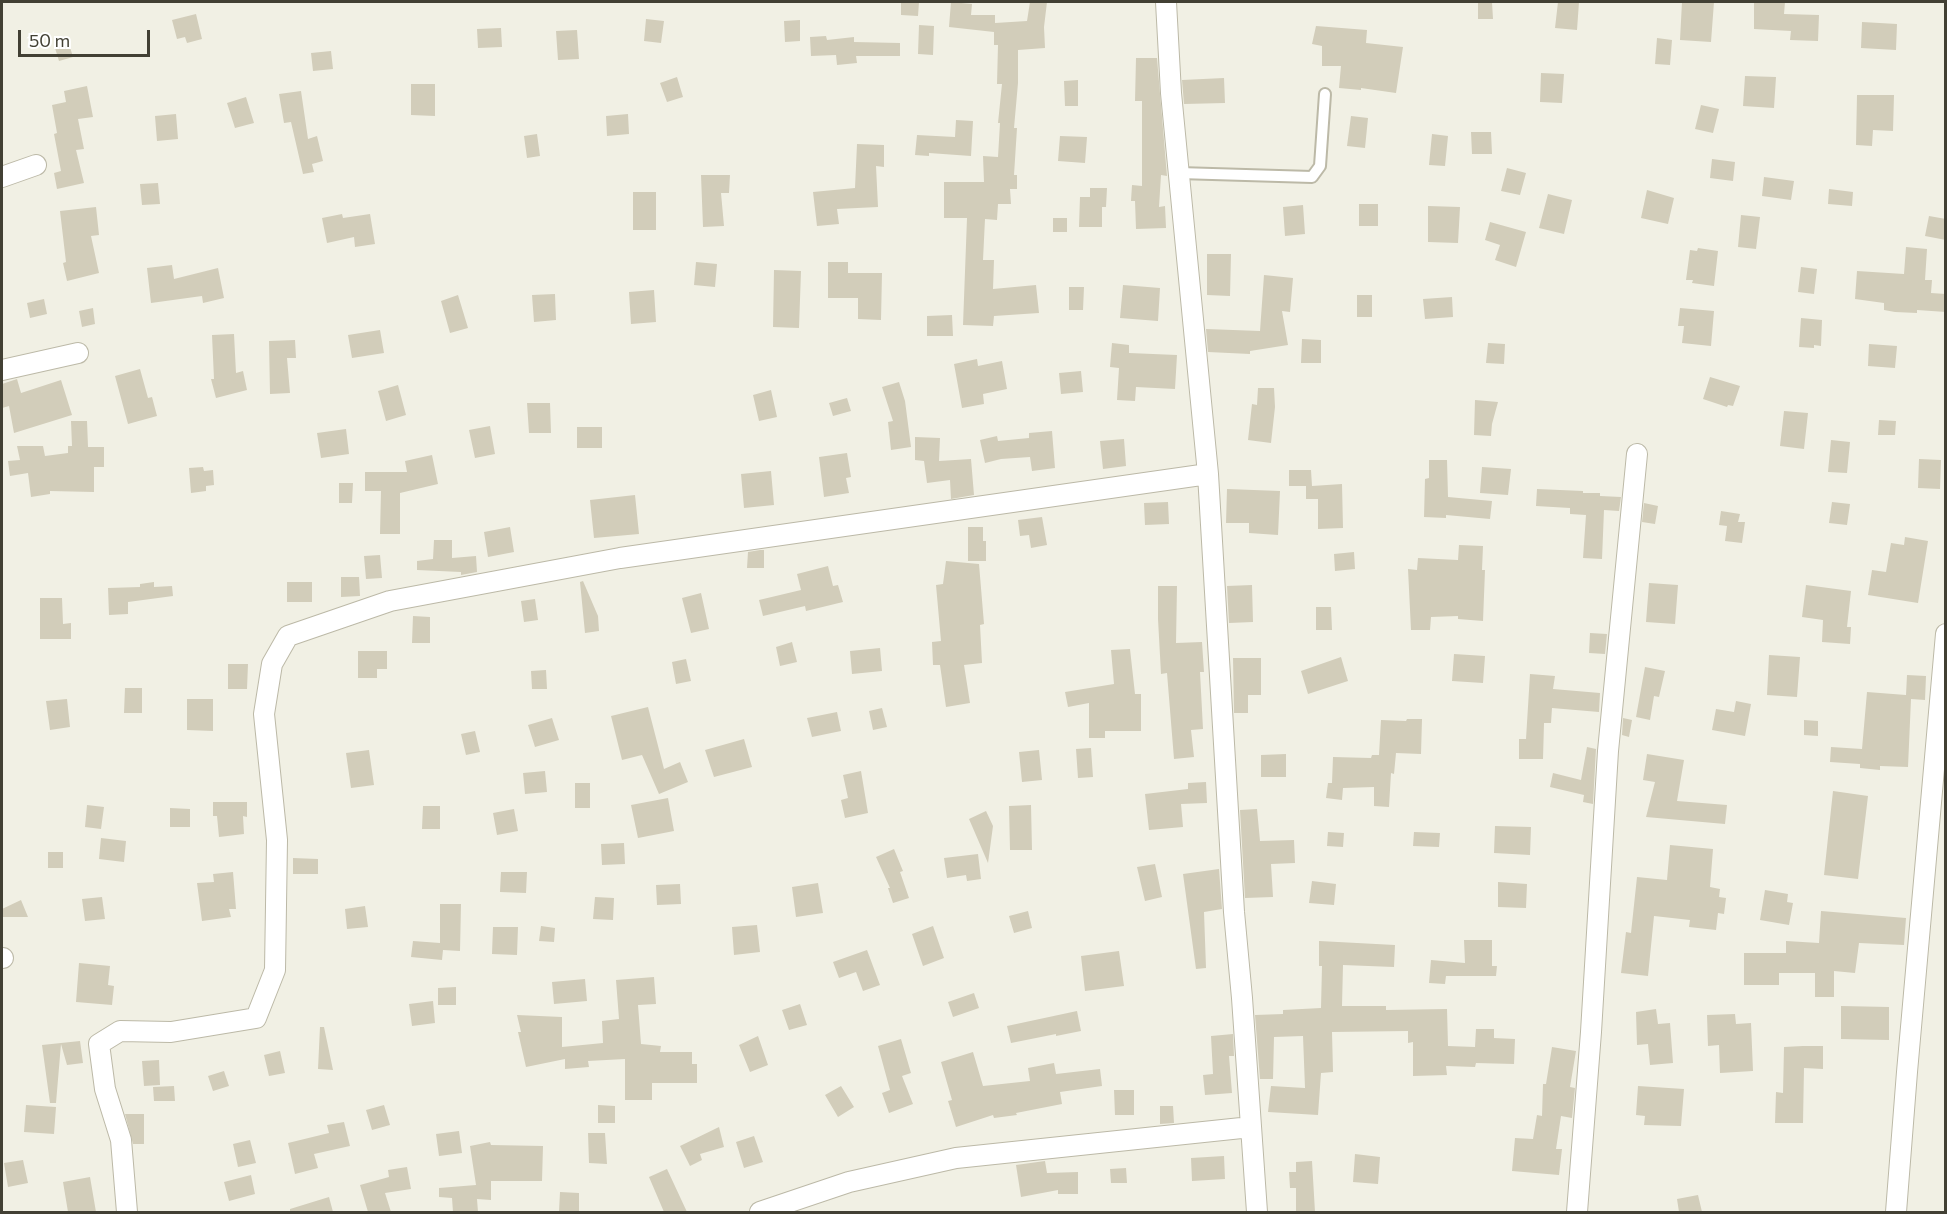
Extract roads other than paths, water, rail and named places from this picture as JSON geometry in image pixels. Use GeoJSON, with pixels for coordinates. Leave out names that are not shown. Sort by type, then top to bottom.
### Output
{"type":"FeatureCollection","features":[{"type":"Feature","properties":{"kind":"street"},"geometry":{"type":"LineString","coordinates":[[1166,2],[1171,93],[1208,474],[1234,912],[1257,1212]]}},
{"type":"Feature","properties":{"kind":"street"},"geometry":{"type":"LineString","coordinates":[[2,177],[36,165]]}},
{"type":"Feature","properties":{"kind":"street"},"geometry":{"type":"LineString","coordinates":[[2,370],[78,353]]}},
{"type":"Feature","properties":{"kind":"street"},"geometry":{"type":"LineString","coordinates":[[1577,1212],[1591,1032],[1608,751],[1637,454]]}},
{"type":"Feature","properties":{"kind":"street"},"geometry":{"type":"LineString","coordinates":[[128,1212],[120,1140],[105,1089],[99,1044],[120,1031],[171,1032],[256,1018],[275,970],[277,840],[264,714],[273,664],[288,636],[390,601],[620,558],[1208,474]]}},
{"type":"Feature","properties":{"kind":"street"},"geometry":{"type":"LineString","coordinates":[[1896,1212],[1946,634]]}},
{"type":"Feature","properties":{"kind":"street"},"geometry":{"type":"LineString","coordinates":[[760,1212],[849,1182],[956,1158],[1251,1126]]}},
{"type":"Feature","properties":{"kind":"lane"},"geometry":{"type":"LineString","coordinates":[[1179,172],[1312,177],[1320,166],[1325,94]]}}]}
